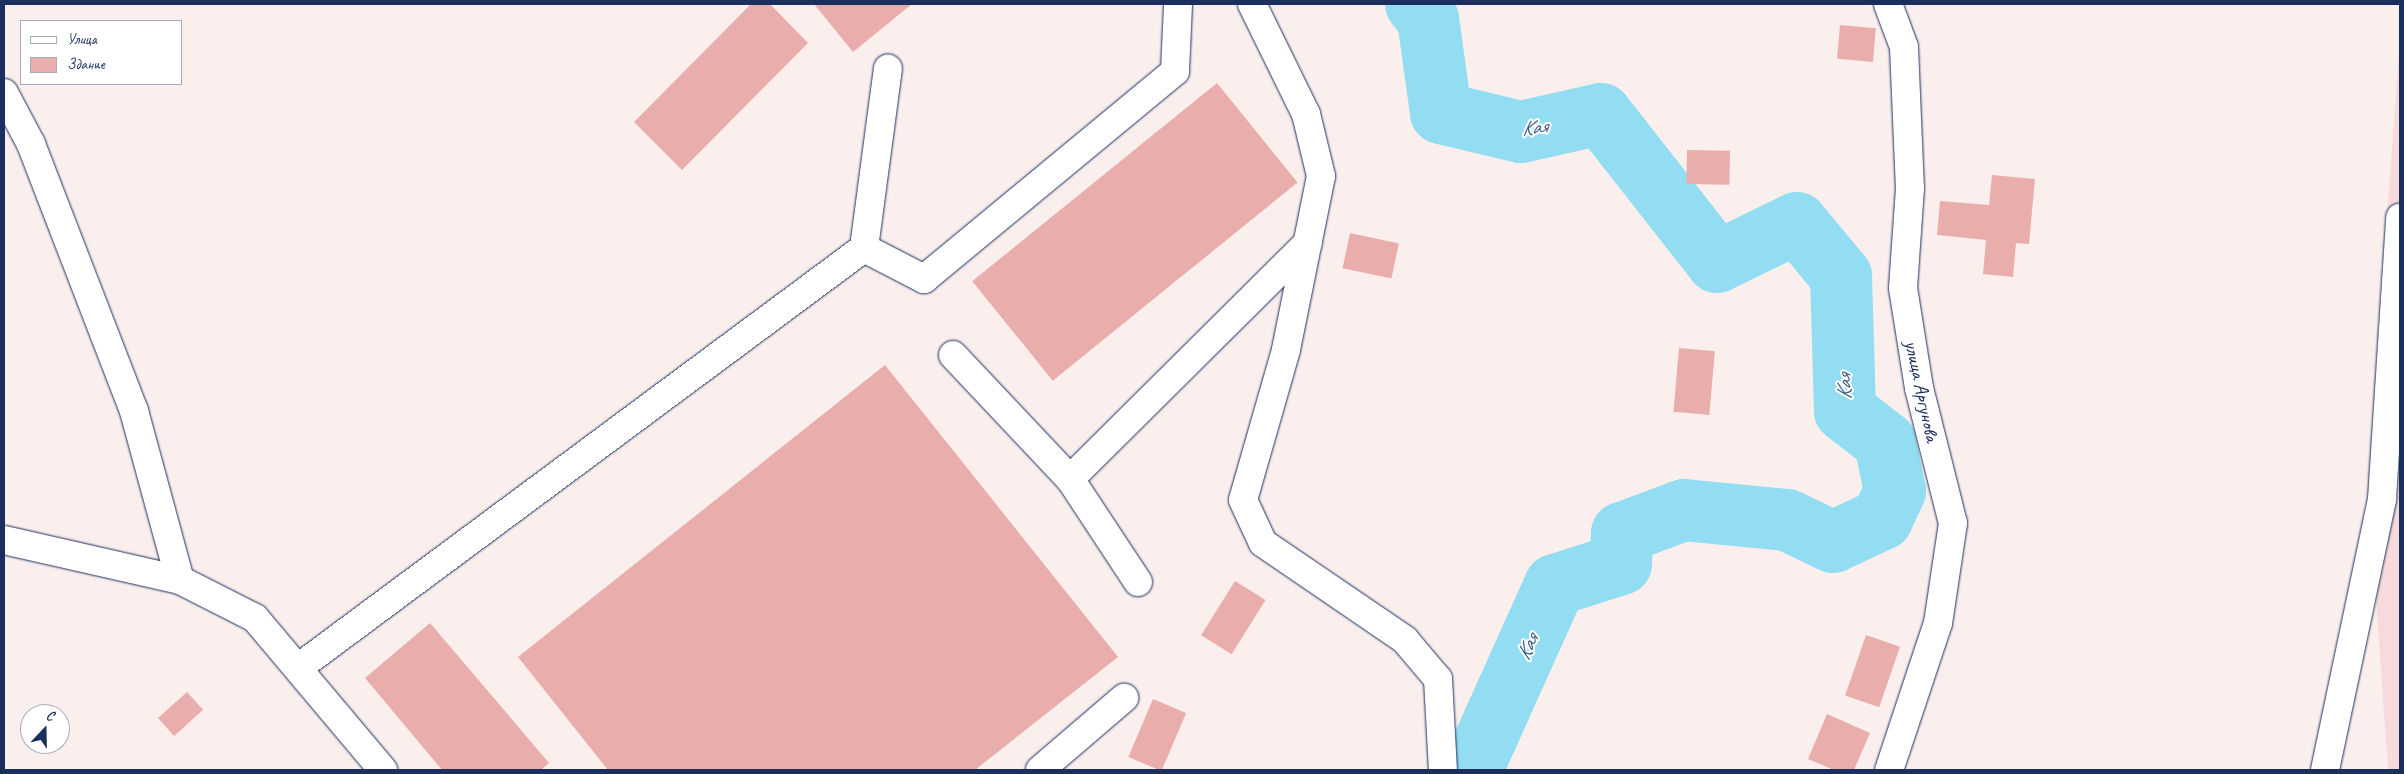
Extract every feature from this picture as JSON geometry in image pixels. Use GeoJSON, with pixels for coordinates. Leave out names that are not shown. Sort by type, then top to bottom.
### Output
{"type":"FeatureCollection","features":[{"type":"Feature","properties":{"kind":"street"},"geometry":{"type":"LineString","coordinates":[[864,248],[924,279],[1175,71],[1178,4]]}},
{"type":"Feature","properties":{"kind":"street"},"geometry":{"type":"LineString","coordinates":[[1252,4],[1306,114],[1321,176],[1286,350],[1243,500],[1263,543],[1405,640],[1438,679],[1443,770]]}},
{"type":"Feature","properties":{"kind":"street","name":"улица Аргунова"},"geometry":{"type":"LineString","coordinates":[[1888,4],[1904,47],[1910,188],[1903,288],[1919,388],[1953,523],[1938,623],[1889,770]]}},
{"type":"Feature","properties":{"kind":"street"},"geometry":{"type":"LineString","coordinates":[[298,668],[864,248],[888,69]]}},
{"type":"Feature","properties":{"kind":"street"},"geometry":{"type":"LineString","coordinates":[[4,93],[31,144],[134,410],[180,580]]}},
{"type":"Feature","properties":{"kind":"street"},"geometry":{"type":"LineString","coordinates":[[2325,770],[2382,499],[2400,218]]}},
{"type":"Feature","properties":{"kind":"street"},"geometry":{"type":"LineString","coordinates":[[1070,479],[1308,243]]}},
{"type":"Feature","properties":{"kind":"street"},"geometry":{"type":"LineString","coordinates":[[954,355],[1070,479],[1138,582]]}},
{"type":"Feature","properties":{"kind":"street"},"geometry":{"type":"LineString","coordinates":[[2382,499],[2400,456]]}},
{"type":"Feature","properties":{"kind":"street"},"geometry":{"type":"LineString","coordinates":[[4,540],[180,580],[255,618],[383,770]]}},
{"type":"Feature","properties":{"kind":"street"},"geometry":{"type":"LineString","coordinates":[[1040,770],[1124,698]]}},
{"type":"Feature","properties":{"kind":"shaded area"},"geometry":{"type":"Polygon","coordinates":[[[2400,37],[2400,770],[2388,770],[2368,484],[2400,37]]]}},
{"type":"Feature","properties":{"kind":"building"},"geometry":{"type":"Polygon","coordinates":[[[751,4],[770,4],[808,43],[682,170],[634,122],[751,4]]]}},
{"type":"Feature","properties":{"kind":"building"},"geometry":{"type":"Polygon","coordinates":[[[814,4],[912,4],[853,52],[814,4]]]}},
{"type":"Feature","properties":{"kind":"building"},"geometry":{"type":"Polygon","coordinates":[[[1840,25],[1876,28],[1873,62],[1837,59],[1840,25]]]}},
{"type":"Feature","properties":{"kind":"building"},"geometry":{"type":"Polygon","coordinates":[[[1217,83],[1298,182],[1053,381],[972,281],[1217,83]]]}},
{"type":"Feature","properties":{"kind":"building"},"geometry":{"type":"Polygon","coordinates":[[[1687,150],[1730,151],[1729,185],[1686,184],[1687,150]]]}},
{"type":"Feature","properties":{"kind":"building"},"geometry":{"type":"Polygon","coordinates":[[[1992,175],[2035,179],[2029,244],[2016,243],[2013,277],[1983,274],[1986,240],[1937,235],[1940,201],[1989,205],[1992,175]]]}},
{"type":"Feature","properties":{"kind":"building"},"geometry":{"type":"Polygon","coordinates":[[[1350,233],[1399,243],[1391,279],[1343,268],[1350,233]]]}},
{"type":"Feature","properties":{"kind":"building"},"geometry":{"type":"Polygon","coordinates":[[[1679,348],[1715,351],[1709,415],[1673,412],[1679,348]]]}},
{"type":"Feature","properties":{"kind":"building"},"geometry":{"type":"Polygon","coordinates":[[[885,365],[1118,657],[975,770],[608,770],[518,657],[885,365]]]}},
{"type":"Feature","properties":{"kind":"building"},"geometry":{"type":"Polygon","coordinates":[[[1235,581],[1266,600],[1232,654],[1201,635],[1235,581]]]}},
{"type":"Feature","properties":{"kind":"building"},"geometry":{"type":"Polygon","coordinates":[[[430,623],[549,763],[541,770],[442,770],[365,678],[430,623]]]}},
{"type":"Feature","properties":{"kind":"building"},"geometry":{"type":"Polygon","coordinates":[[[1866,635],[1900,647],[1879,707],[1845,696],[1866,635]]]}},
{"type":"Feature","properties":{"kind":"building"},"geometry":{"type":"Polygon","coordinates":[[[187,692],[203,710],[174,736],[158,718],[187,692]]]}},
{"type":"Feature","properties":{"kind":"building"},"geometry":{"type":"Polygon","coordinates":[[[1153,699],[1186,713],[1162,770],[1128,757],[1153,699]]]}},
{"type":"Feature","properties":{"kind":"building"},"geometry":{"type":"Polygon","coordinates":[[[1827,714],[1870,733],[1854,770],[1834,770],[1808,759],[1827,714]]]}},
{"type":"Feature","properties":{"kind":"waterway","name":"Кая"},"geometry":{"type":"LineString","coordinates":[[1416,4],[1428,19],[1441,113],[1521,132],[1601,114],[1717,262],[1797,223],[1841,276],[1845,411],[1885,442],[1895,491],[1882,519],[1833,542],[1787,520],[1684,510],[1622,533],[1621,564],[1555,585],[1472,770]]}}]}
